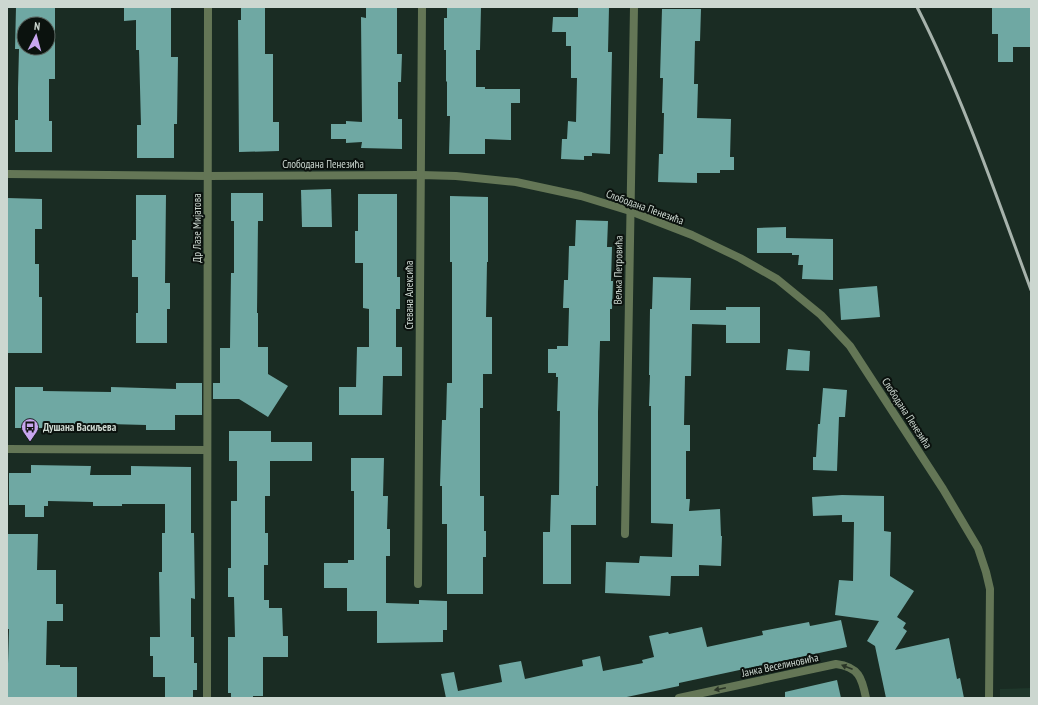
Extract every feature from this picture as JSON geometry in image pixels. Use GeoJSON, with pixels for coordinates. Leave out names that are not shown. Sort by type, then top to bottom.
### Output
{"type":"FeatureCollection","features":[{"type":"Feature","properties":{"kind":"street","name":"Др Лазе Мијатова"},"geometry":{"type":"LineString","coordinates":[[207,450],[208,7]]}},
{"type":"Feature","properties":{"kind":"street","name":"Стевана Алексића"},"geometry":{"type":"LineString","coordinates":[[418,584],[422,7]]}},
{"type":"Feature","properties":{"kind":"street","name":"Вељка Петровића"},"geometry":{"type":"LineString","coordinates":[[624,534],[634,7]]}},
{"type":"Feature","properties":{"kind":"street","name":"Слободана Пенезића"},"geometry":{"type":"LineString","coordinates":[[7,174],[208,176],[421,175],[456,176],[516,182],[581,196],[630,211],[704,241],[760,269],[777,279],[821,315],[850,346],[971,534],[983,560],[990,589],[989,698]]}},
{"type":"Feature","properties":{"kind":"street"},"geometry":{"type":"LineString","coordinates":[[7,449],[207,450],[206,698]]}},
{"type":"Feature","properties":{"kind":"street","name":"Јанка Веселиновића"},"geometry":{"type":"LineString","coordinates":[[679,698],[836,664],[855,670],[860,676],[866,698]]}},
{"type":"Feature","properties":{"kind":"shaded area"},"geometry":{"type":"Polygon","coordinates":[[[1031,688],[1031,698],[1000,698],[1000,689],[1031,688]]]}},
{"type":"Feature","properties":{"kind":"building"},"geometry":{"type":"Polygon","coordinates":[[[16,7],[55,7],[55,16],[16,16],[15,49],[16,7]]]}},
{"type":"Feature","properties":{"kind":"building"},"geometry":{"type":"Polygon","coordinates":[[[124,7],[171,7],[171,57],[178,57],[177,124],[174,124],[174,158],[137,158],[137,125],[141,125],[139,50],[136,50],[136,20],[124,21],[124,7]]]}},
{"type":"Feature","properties":{"kind":"building"},"geometry":{"type":"Polygon","coordinates":[[[241,7],[265,7],[265,54],[273,54],[273,122],[279,122],[279,151],[239,152],[238,20],[241,20],[241,7]]]}},
{"type":"Feature","properties":{"kind":"building"},"geometry":{"type":"Polygon","coordinates":[[[366,7],[397,7],[397,54],[402,54],[401,82],[398,82],[398,119],[402,119],[402,149],[361,148],[362,142],[346,143],[346,139],[331,139],[331,124],[346,124],[346,121],[362,122],[361,17],[366,18],[366,7]]]}},
{"type":"Feature","properties":{"kind":"building"},"geometry":{"type":"Polygon","coordinates":[[[447,7],[481,7],[480,50],[476,50],[476,87],[485,87],[485,89],[520,89],[520,103],[511,103],[511,140],[485,139],[485,154],[449,154],[450,116],[447,116],[446,50],[444,50],[444,18],[447,18],[447,7]]]}},
{"type":"Feature","properties":{"kind":"building"},"geometry":{"type":"Polygon","coordinates":[[[578,7],[609,7],[608,52],[612,52],[610,154],[592,153],[592,156],[584,156],[584,160],[561,159],[562,139],[567,139],[568,121],[576,122],[577,78],[571,78],[571,46],[566,46],[566,32],[552,32],[553,17],[578,17],[578,7]]]}},
{"type":"Feature","properties":{"kind":"building"},"geometry":{"type":"Polygon","coordinates":[[[992,7],[1031,7],[1031,47],[1013,47],[1013,62],[998,62],[998,34],[992,34],[992,7]]]}},
{"type":"Feature","properties":{"kind":"building"},"geometry":{"type":"Polygon","coordinates":[[[662,9],[701,9],[700,41],[695,41],[694,84],[698,84],[697,118],[731,119],[730,157],[734,157],[734,170],[720,170],[720,173],[697,173],[697,183],[658,182],[659,154],[663,154],[664,113],[662,113],[663,78],[660,78],[662,9]]]}},
{"type":"Feature","properties":{"kind":"building"},"geometry":{"type":"Polygon","coordinates":[[[19,56],[55,56],[55,79],[49,79],[49,121],[52,121],[52,152],[15,152],[15,120],[18,120],[19,56]]]}},
{"type":"Feature","properties":{"kind":"building"},"geometry":{"type":"Polygon","coordinates":[[[331,189],[332,227],[302,227],[301,190],[331,189]]]}},
{"type":"Feature","properties":{"kind":"building"},"geometry":{"type":"Polygon","coordinates":[[[231,193],[263,193],[263,221],[258,221],[258,347],[268,347],[268,374],[288,386],[268,417],[239,399],[213,399],[213,383],[220,383],[220,348],[230,348],[231,273],[234,273],[234,221],[231,221],[231,193]]]}},
{"type":"Feature","properties":{"kind":"building"},"geometry":{"type":"Polygon","coordinates":[[[358,194],[397,194],[397,277],[400,277],[400,309],[396,309],[396,347],[402,347],[402,376],[383,376],[382,415],[339,415],[339,387],[356,387],[357,347],[369,347],[369,309],[363,308],[363,263],[355,263],[355,231],[358,231],[358,194]]]}},
{"type":"Feature","properties":{"kind":"building"},"geometry":{"type":"Polygon","coordinates":[[[136,195],[166,195],[165,283],[170,283],[170,309],[167,309],[167,343],[136,343],[138,277],[132,277],[132,240],[136,240],[136,195]]]}},
{"type":"Feature","properties":{"kind":"building"},"geometry":{"type":"Polygon","coordinates":[[[450,196],[488,197],[486,317],[492,317],[492,374],[483,374],[483,408],[480,408],[480,496],[484,496],[484,531],[486,531],[486,557],[483,557],[483,594],[447,594],[447,524],[442,524],[442,486],[440,486],[442,420],[446,420],[447,383],[452,383],[452,262],[450,262],[450,196]]]}},
{"type":"Feature","properties":{"kind":"building"},"geometry":{"type":"Polygon","coordinates":[[[7,198],[42,199],[42,229],[35,229],[35,264],[39,264],[39,297],[42,297],[42,353],[7,353],[7,198]]]}},
{"type":"Feature","properties":{"kind":"building"},"geometry":{"type":"Polygon","coordinates":[[[576,220],[608,221],[607,247],[612,247],[611,281],[613,281],[612,309],[610,309],[610,341],[600,341],[596,525],[571,525],[571,584],[543,584],[543,532],[550,532],[551,495],[559,495],[560,411],[557,411],[558,377],[556,377],[556,373],[548,373],[548,349],[557,349],[557,346],[568,346],[569,308],[563,308],[564,280],[568,280],[569,246],[575,246],[576,220]]]}},
{"type":"Feature","properties":{"kind":"building"},"geometry":{"type":"Polygon","coordinates":[[[786,227],[786,238],[833,239],[833,280],[802,279],[803,265],[798,265],[799,255],[792,255],[792,253],[757,253],[757,228],[786,227]]]}},
{"type":"Feature","properties":{"kind":"building"},"geometry":{"type":"Polygon","coordinates":[[[653,277],[691,278],[690,310],[726,310],[726,307],[760,307],[760,343],[726,343],[726,325],[692,324],[691,376],[685,376],[684,425],[690,425],[690,451],[686,451],[686,499],[690,499],[689,511],[720,509],[722,536],[721,566],[699,565],[699,576],[671,576],[670,596],[605,593],[606,562],[639,563],[640,556],[672,557],[673,524],[651,523],[651,406],[649,406],[649,375],[650,309],[652,309],[653,277]]]}},
{"type":"Feature","properties":{"kind":"building"},"geometry":{"type":"Polygon","coordinates":[[[877,286],[880,317],[841,320],[839,289],[877,286]]]}},
{"type":"Feature","properties":{"kind":"building"},"geometry":{"type":"Polygon","coordinates":[[[788,349],[810,351],[809,371],[786,370],[788,349]]]}},
{"type":"Feature","properties":{"kind":"building"},"geometry":{"type":"Polygon","coordinates":[[[176,383],[202,383],[202,415],[175,415],[175,430],[146,430],[146,425],[108,424],[108,427],[43,425],[43,428],[15,428],[15,387],[43,387],[43,391],[111,392],[111,387],[176,389],[176,383]]]}},
{"type":"Feature","properties":{"kind":"building"},"geometry":{"type":"Polygon","coordinates":[[[823,388],[847,390],[845,417],[839,417],[837,471],[813,470],[813,457],[816,457],[818,424],[820,424],[823,388]]]}},
{"type":"Feature","properties":{"kind":"building"},"geometry":{"type":"Polygon","coordinates":[[[229,431],[271,431],[271,442],[312,442],[312,461],[270,461],[270,496],[265,496],[265,533],[268,533],[268,565],[264,565],[264,600],[269,600],[269,608],[282,608],[283,636],[288,636],[288,657],[263,657],[263,696],[253,696],[253,698],[231,698],[231,693],[228,693],[228,637],[235,637],[234,597],[228,597],[228,568],[231,568],[231,501],[237,501],[237,461],[229,461],[229,431]]]}},
{"type":"Feature","properties":{"kind":"building"},"geometry":{"type":"Polygon","coordinates":[[[351,458],[384,458],[383,496],[388,496],[387,529],[390,529],[390,556],[386,556],[386,603],[419,604],[419,600],[447,601],[447,630],[443,630],[443,642],[377,643],[377,611],[347,611],[347,588],[324,588],[324,563],[348,563],[348,560],[354,560],[354,491],[351,491],[351,458]]]}},
{"type":"Feature","properties":{"kind":"building"},"geometry":{"type":"Polygon","coordinates":[[[31,465],[91,466],[90,475],[131,475],[131,466],[191,467],[191,533],[194,533],[195,599],[191,598],[191,637],[194,637],[194,663],[197,663],[197,690],[193,690],[193,698],[165,698],[165,677],[153,677],[153,656],[150,656],[150,637],[160,637],[159,572],[162,572],[162,533],[165,533],[165,504],[93,506],[93,502],[48,501],[48,506],[44,506],[44,517],[25,517],[25,505],[9,505],[9,473],[31,473],[31,465]]]}},
{"type":"Feature","properties":{"kind":"building"},"geometry":{"type":"Polygon","coordinates":[[[842,495],[884,496],[884,531],[891,532],[890,576],[914,591],[897,617],[906,623],[903,628],[907,631],[895,650],[949,638],[957,679],[960,678],[964,698],[886,698],[875,646],[867,641],[879,621],[835,615],[839,580],[853,581],[854,522],[842,522],[842,515],[813,516],[812,497],[842,495]]]}},
{"type":"Feature","properties":{"kind":"building"},"geometry":{"type":"Polygon","coordinates":[[[7,534],[38,534],[37,570],[56,570],[56,604],[63,604],[63,621],[47,621],[46,665],[77,667],[77,698],[7,698],[9,629],[7,629],[7,534]]]}},
{"type":"Feature","properties":{"kind":"building"},"geometry":{"type":"Polygon","coordinates":[[[841,620],[847,647],[679,683],[679,686],[622,698],[446,698],[441,674],[454,672],[458,691],[502,682],[499,665],[521,661],[525,679],[583,666],[582,660],[600,656],[603,671],[643,663],[642,660],[654,657],[649,636],[668,632],[669,634],[702,627],[707,647],[763,635],[762,631],[809,622],[810,626],[841,620]]]}},
{"type":"Feature","properties":{"kind":"building"},"geometry":{"type":"Polygon","coordinates":[[[837,680],[841,698],[785,698],[785,692],[837,680]]]}},
{"type":"Feature","properties":{"kind":"railway"},"geometry":{"type":"LineString","coordinates":[[917,7],[934,41],[964,111],[1031,290]]}},
{"type":"Feature","properties":{"kind":"place","name":"Душана Васиљева"},"geometry":{"type":"Point","coordinates":[30,442]}}]}
